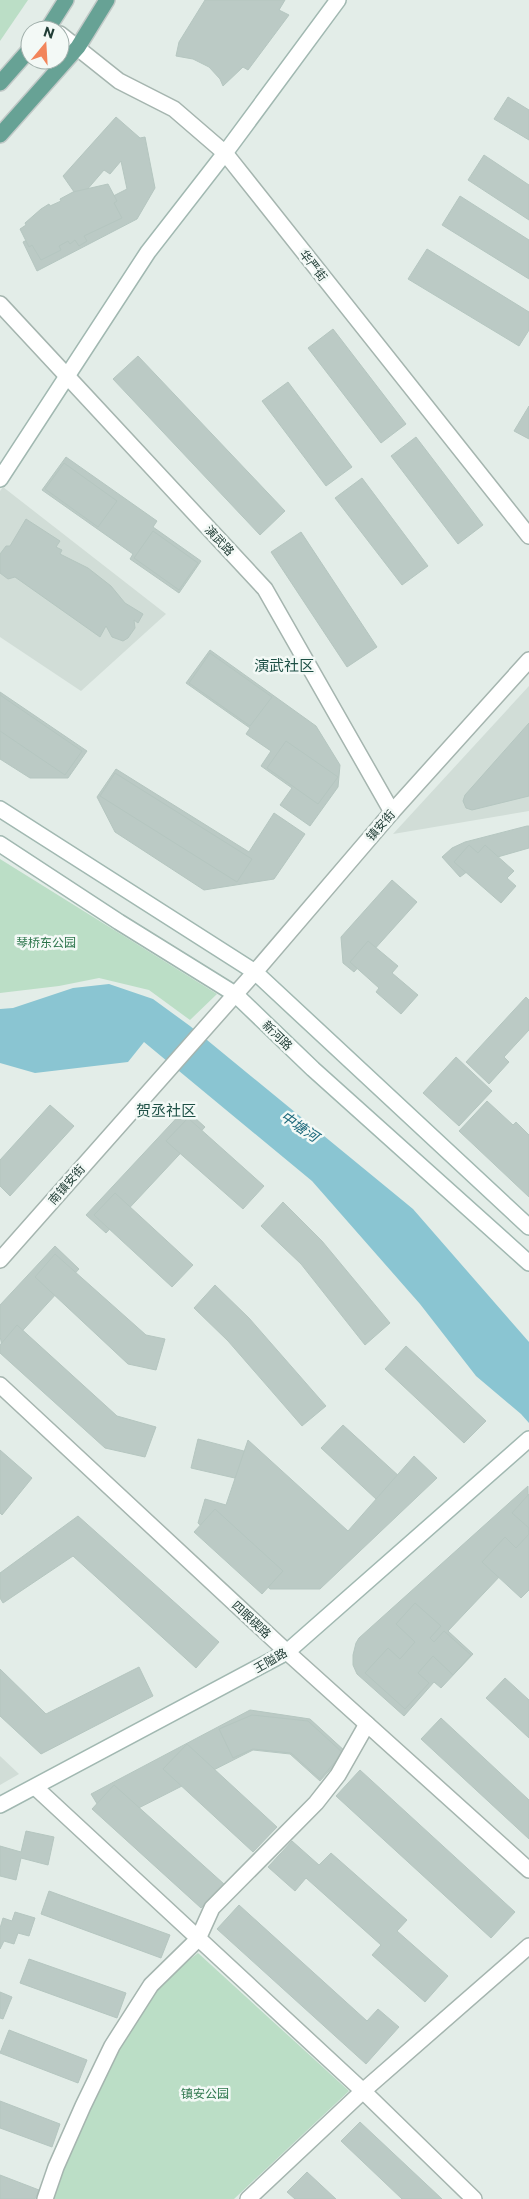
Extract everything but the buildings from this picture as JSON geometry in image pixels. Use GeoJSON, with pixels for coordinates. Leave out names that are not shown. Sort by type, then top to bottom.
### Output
{"type":"FeatureCollection","features":[{"type":"Feature","properties":{"kind":"main road"},"geometry":{"type":"LineString","coordinates":[[57,20],[66,0]]}},
{"type":"Feature","properties":{"kind":"main road"},"geometry":{"type":"LineString","coordinates":[[0,135],[78,47],[107,0]]}},
{"type":"Feature","properties":{"kind":"main road"},"geometry":{"type":"LineString","coordinates":[[0,83],[20,60]]}},
{"type":"Feature","properties":{"kind":"street"},"geometry":{"type":"LineString","coordinates":[[0,479],[148,252],[225,153],[338,0]]}},
{"type":"Feature","properties":{"kind":"street","name":"华严街"},"geometry":{"type":"LineString","coordinates":[[70,42],[119,80],[174,109],[225,153],[529,536]]}},
{"type":"Feature","properties":{"kind":"street","name":"演武路"},"geometry":{"type":"LineString","coordinates":[[0,304],[265,589],[392,812]]}},
{"type":"Feature","properties":{"kind":"street","name":"镇安街"},"geometry":{"type":"LineString","coordinates":[[235,994],[392,812],[529,660]]}},
{"type":"Feature","properties":{"kind":"street"},"geometry":{"type":"LineString","coordinates":[[0,810],[254,972],[529,1227]]}},
{"type":"Feature","properties":{"kind":"street","name":"新河路"},"geometry":{"type":"LineString","coordinates":[[0,844],[118,922],[235,994],[314,1069],[529,1263]]}},
{"type":"Feature","properties":{"kind":"street","name":"南镇安街"},"geometry":{"type":"LineString","coordinates":[[0,1260],[235,994]]}},
{"type":"Feature","properties":{"kind":"street","name":"四眼碶路"},"geometry":{"type":"LineString","coordinates":[[0,1385],[287,1652],[529,1870]]}},
{"type":"Feature","properties":{"kind":"street","name":"王隘路"},"geometry":{"type":"LineString","coordinates":[[0,1805],[287,1652],[529,1439]]}},
{"type":"Feature","properties":{"kind":"street"},"geometry":{"type":"LineString","coordinates":[[45,2199],[56,2167],[82,2106],[112,2046],[151,1985],[198,1938],[212,1908],[316,1803],[338,1775],[367,1724]]}},
{"type":"Feature","properties":{"kind":"street"},"geometry":{"type":"LineString","coordinates":[[35,1787],[363,2091],[474,2199]]}},
{"type":"Feature","properties":{"kind":"street"},"geometry":{"type":"LineString","coordinates":[[248,2199],[363,2091],[529,1946]]}},
{"type":"Feature","properties":{"kind":"shaded area"},"geometry":{"type":"Polygon","coordinates":[[[3,487],[166,614],[81,691],[0,637],[0,491],[3,487]]]}},
{"type":"Feature","properties":{"kind":"shaded area"},"geometry":{"type":"Polygon","coordinates":[[[529,686],[529,811],[393,834],[529,686]]]}},
{"type":"Feature","properties":{"kind":"shaded area"},"geometry":{"type":"Polygon","coordinates":[[[0,1756],[19,1774],[0,1785],[0,1756]]]}},
{"type":"Feature","properties":{"kind":"green space"},"geometry":{"type":"Polygon","coordinates":[[[0,0],[28,0],[0,41],[0,0]]]}},
{"type":"Feature","properties":{"kind":"green space","name":"琴桥东公园"},"geometry":{"type":"Polygon","coordinates":[[[0,859],[217,994],[190,1020],[149,990],[99,978],[59,986],[0,993],[0,859]]]}},
{"type":"Feature","properties":{"kind":"green space","name":"镇安公园"},"geometry":{"type":"Polygon","coordinates":[[[198,1953],[349,2091],[234,2199],[52,2199],[88,2108],[118,2048],[156,1986],[198,1953]]]}},
{"type":"Feature","properties":{"kind":"water","name":"中塘河"},"geometry":{"type":"Polygon","coordinates":[[[109,984],[153,999],[190,1026],[413,1209],[529,1342],[529,1423],[476,1376],[420,1304],[312,1181],[144,1042],[128,1062],[35,1073],[0,1063],[0,1009],[13,1008],[73,988],[109,984]]]}},
{"type":"Feature","properties":{"kind":"district","name":"演武社区"},"geometry":{"type":"Point","coordinates":[284,665]}},
{"type":"Feature","properties":{"kind":"district","name":"贺丞社区"},"geometry":{"type":"Point","coordinates":[166,1110]}}]}
